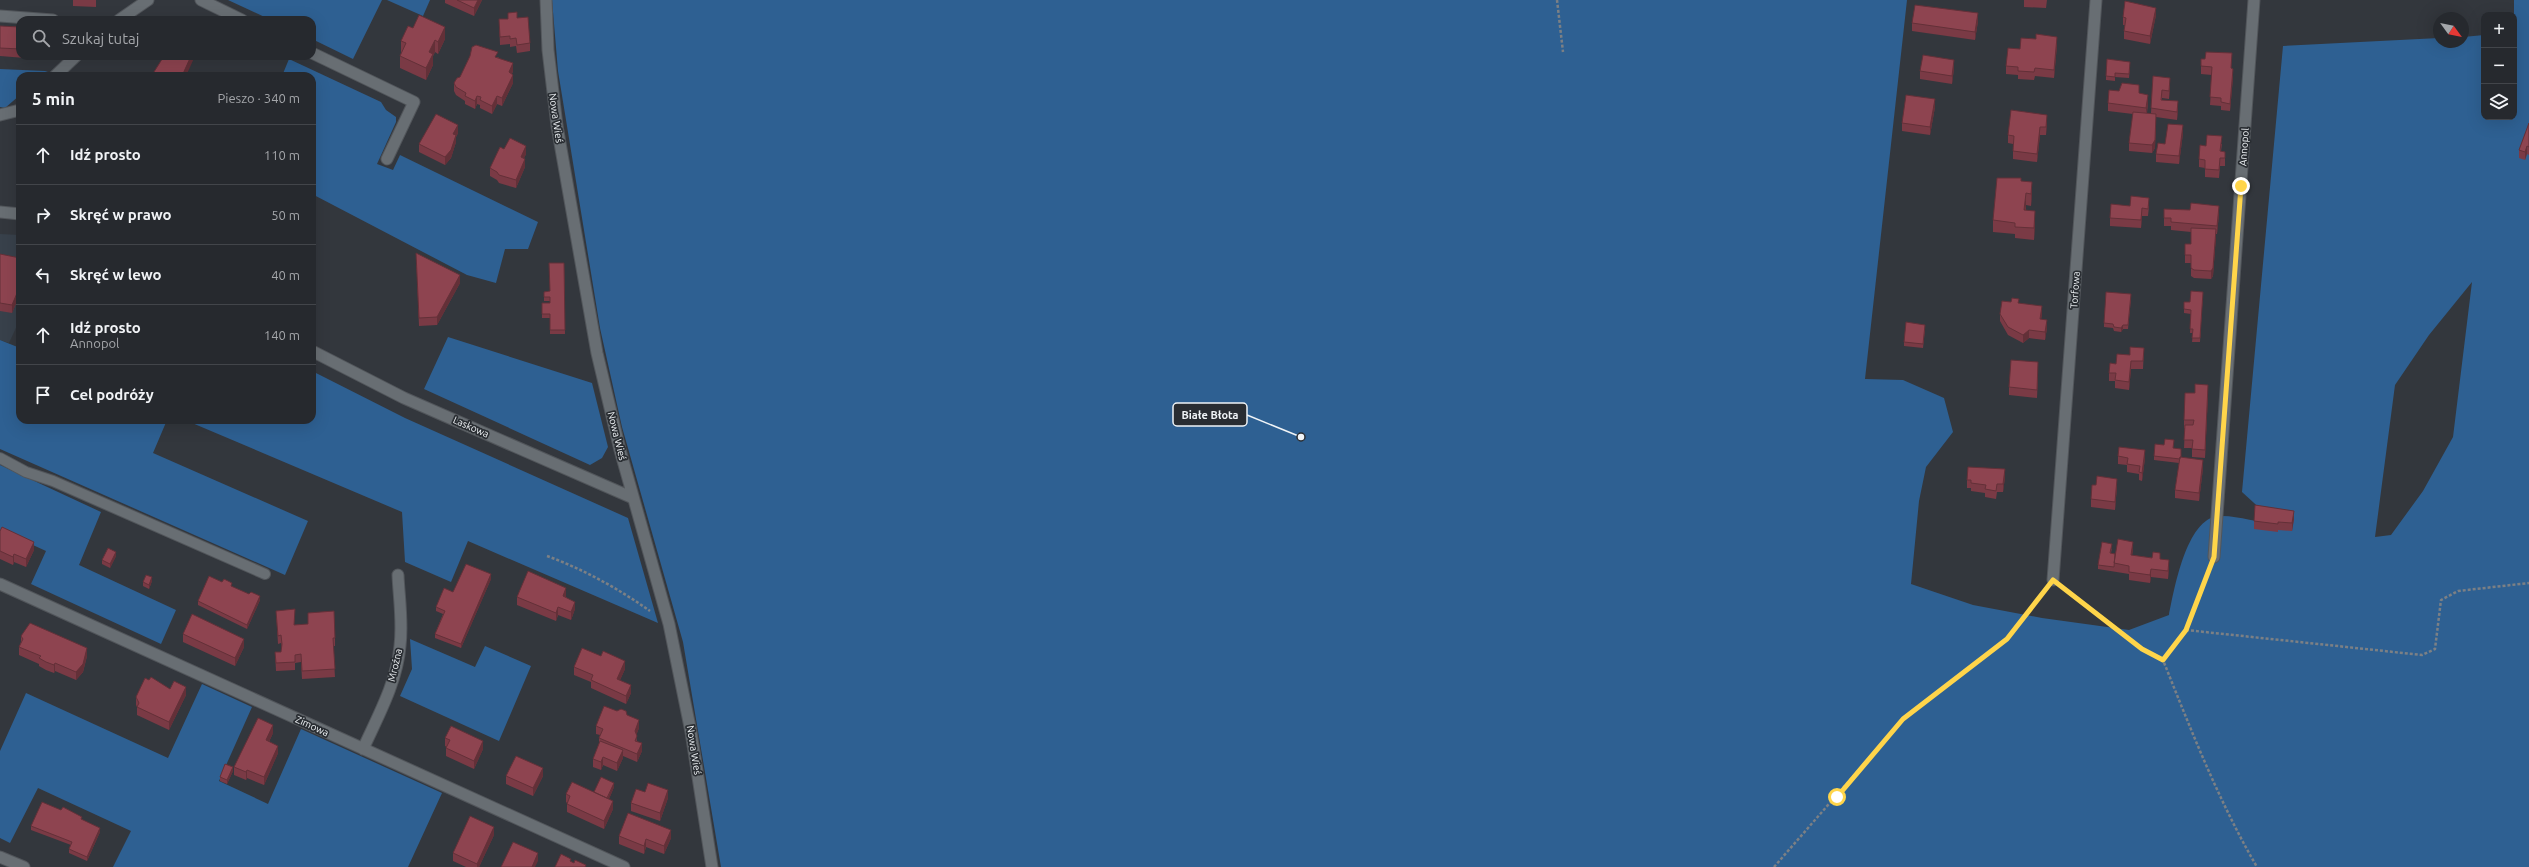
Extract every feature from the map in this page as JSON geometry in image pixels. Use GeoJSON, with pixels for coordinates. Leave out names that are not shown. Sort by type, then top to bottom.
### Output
{"type":"FeatureCollection","features":[{"type":"Feature","properties":{"kind":"street"},"geometry":{"type":"LineString","coordinates":[[125,16],[148,0]]}},
{"type":"Feature","properties":{"kind":"street"},"geometry":{"type":"LineString","coordinates":[[201,0],[234,16]]}},
{"type":"Feature","properties":{"kind":"street","name":"Nowa Wieś"},"geometry":{"type":"LineString","coordinates":[[546,0],[548,50],[557,126],[597,353],[633,498],[669,624],[691,732],[712,867]]}},
{"type":"Feature","properties":{"kind":"street","name":"Torfowa"},"geometry":{"type":"LineString","coordinates":[[2053,580],[2096,0]]}},
{"type":"Feature","properties":{"kind":"street","name":"Annopol"},"geometry":{"type":"LineString","coordinates":[[2214,557],[2254,0]]}},
{"type":"Feature","properties":{"kind":"street"},"geometry":{"type":"LineString","coordinates":[[0,16],[16,17]]}},
{"type":"Feature","properties":{"kind":"street"},"geometry":{"type":"LineString","coordinates":[[316,55],[414,102],[387,159]]}},
{"type":"Feature","properties":{"kind":"street"},"geometry":{"type":"LineString","coordinates":[[59,72],[72,60]]}},
{"type":"Feature","properties":{"kind":"street"},"geometry":{"type":"LineString","coordinates":[[0,115],[16,111]]}},
{"type":"Feature","properties":{"kind":"street"},"geometry":{"type":"LineString","coordinates":[[0,212],[16,214]]}},
{"type":"Feature","properties":{"kind":"street","name":"Laskowa"},"geometry":{"type":"LineString","coordinates":[[316,353],[404,398],[633,498]]}},
{"type":"Feature","properties":{"kind":"street","name":"Mroźna"},"geometry":{"type":"LineString","coordinates":[[363,749],[386,699],[397,662],[401,634],[398,575]]}},
{"type":"Feature","properties":{"kind":"street","name":"Zimowa"},"geometry":{"type":"LineString","coordinates":[[0,584],[624,867]]}},
{"type":"Feature","properties":{"kind":"street"},"geometry":{"type":"LineString","coordinates":[[0,857],[24,867]]}},
{"type":"Feature","properties":{"kind":"lane"},"geometry":{"type":"LineString","coordinates":[[0,458],[26,472],[53,481],[265,574]]}},
{"type":"Feature","properties":{"kind":"path"},"geometry":{"type":"LineString","coordinates":[[1557,0],[1563,52]]}},
{"type":"Feature","properties":{"kind":"path"},"geometry":{"type":"LineString","coordinates":[[547,556],[566,563],[633,599],[669,624]]}},
{"type":"Feature","properties":{"kind":"path"},"geometry":{"type":"LineString","coordinates":[[2163,660],[2186,630],[2214,557]]}},
{"type":"Feature","properties":{"kind":"path"},"geometry":{"type":"LineString","coordinates":[[1774,867],[1903,719],[2007,639],[2053,580],[2142,649],[2163,660],[2190,729],[2242,842],[2257,867]]}},
{"type":"Feature","properties":{"kind":"path"},"geometry":{"type":"LineString","coordinates":[[2186,630],[2422,655],[2435,649],[2441,600],[2458,591],[2529,583]]}},
{"type":"Feature","properties":{"kind":"shaded area"},"geometry":{"type":"Polygon","coordinates":[[[228,0],[382,0],[353,59],[316,41],[316,16],[262,16],[228,0]]]}},
{"type":"Feature","properties":{"kind":"shaded area"},"geometry":{"type":"Polygon","coordinates":[[[387,0],[430,0],[423,16],[387,0]]]}},
{"type":"Feature","properties":{"kind":"shaded area"},"geometry":{"type":"Polygon","coordinates":[[[552,0],[1907,0],[1865,379],[1903,380],[1944,398],[1953,432],[1926,467],[1919,501],[1911,584],[1973,605],[2042,618],[2129,630],[2169,615],[2178,574],[2190,542],[2198,529],[2208,520],[2219,516],[2226,516],[2277,524],[2242,492],[2283,46],[2433,38],[2433,48],[2469,48],[2469,36],[2481,35],[2481,120],[2517,120],[2517,12],[2514,12],[2514,0],[2529,0],[2529,867],[721,867],[683,642],[622,427],[600,328],[558,71],[552,0]],[[2472,282],[2429,335],[2395,385],[2375,537],[2391,535],[2423,491],[2453,437],[2472,282]]]}},
{"type":"Feature","properties":{"kind":"shaded area"},"geometry":{"type":"Polygon","coordinates":[[[289,60],[291,60],[381,102],[386,110],[396,117],[396,122],[377,164],[393,170],[400,155],[538,222],[528,249],[505,249],[496,283],[467,275],[316,196],[316,72],[284,72],[289,60]]]}},
{"type":"Feature","properties":{"kind":"shaded area"},"geometry":{"type":"Polygon","coordinates":[[[0,69],[48,72],[16,72],[16,98],[5,108],[0,107],[0,69]]]}},
{"type":"Feature","properties":{"kind":"shaded area"},"geometry":{"type":"Polygon","coordinates":[[[0,234],[16,235],[16,328],[9,343],[0,340],[0,234]]]}},
{"type":"Feature","properties":{"kind":"shaded area"},"geometry":{"type":"Polygon","coordinates":[[[448,337],[592,383],[608,447],[602,458],[590,465],[424,389],[448,337]]]}},
{"type":"Feature","properties":{"kind":"shaded area"},"geometry":{"type":"Polygon","coordinates":[[[0,340],[16,346],[16,424],[165,424],[153,453],[308,521],[285,575],[0,449],[0,340]]]}},
{"type":"Feature","properties":{"kind":"shaded area"},"geometry":{"type":"Polygon","coordinates":[[[316,373],[405,418],[628,518],[658,623],[468,541],[451,582],[405,562],[402,512],[194,424],[316,424],[316,373]]]}},
{"type":"Feature","properties":{"kind":"shaded area"},"geometry":{"type":"Polygon","coordinates":[[[0,465],[101,512],[79,565],[176,610],[161,644],[31,584],[46,551],[0,530],[0,465]]]}},
{"type":"Feature","properties":{"kind":"shaded area"},"geometry":{"type":"Polygon","coordinates":[[[410,639],[475,667],[485,646],[531,666],[499,741],[400,696],[412,669],[410,639]]]}},
{"type":"Feature","properties":{"kind":"shaded area"},"geometry":{"type":"Polygon","coordinates":[[[202,684],[252,707],[219,781],[268,804],[301,729],[442,793],[408,867],[113,867],[131,831],[38,788],[10,843],[0,838],[0,751],[26,693],[168,758],[202,684]]]}},
{"type":"Feature","properties":{"kind":"building"},"geometry":{"type":"Polygon","coordinates":[[[457,0],[478,0],[474,8],[457,0]]]}},
{"type":"Feature","properties":{"kind":"building"},"geometry":{"type":"Polygon","coordinates":[[[2125,1],[2156,8],[2150,36],[2124,31],[2126,18],[2123,17],[2125,1]]]}},
{"type":"Feature","properties":{"kind":"building"},"geometry":{"type":"Polygon","coordinates":[[[1915,5],[1978,13],[1975,32],[1912,23],[1915,5]]]}},
{"type":"Feature","properties":{"kind":"building"},"geometry":{"type":"Polygon","coordinates":[[[517,12],[517,18],[528,17],[530,43],[517,45],[516,38],[510,39],[510,36],[500,37],[499,19],[508,19],[508,13],[517,12]]]}},
{"type":"Feature","properties":{"kind":"building"},"geometry":{"type":"Polygon","coordinates":[[[419,15],[445,27],[438,42],[435,40],[429,52],[433,54],[426,68],[400,56],[406,43],[401,41],[408,26],[413,28],[419,15]]]}},
{"type":"Feature","properties":{"kind":"building"},"geometry":{"type":"Polygon","coordinates":[[[0,26],[16,27],[16,49],[0,48],[0,26]]]}},
{"type":"Feature","properties":{"kind":"building"},"geometry":{"type":"Polygon","coordinates":[[[2036,34],[2057,37],[2054,70],[2035,68],[2034,72],[2018,71],[2018,67],[2006,66],[2008,48],[2020,49],[2021,38],[2036,39],[2036,34]]]}},
{"type":"Feature","properties":{"kind":"building"},"geometry":{"type":"Polygon","coordinates":[[[476,45],[498,52],[495,57],[513,63],[509,72],[513,75],[502,98],[497,96],[492,106],[480,100],[481,97],[477,96],[475,101],[465,96],[466,93],[456,87],[454,83],[457,78],[460,77],[470,56],[472,47],[476,45]]]}},
{"type":"Feature","properties":{"kind":"building"},"geometry":{"type":"Polygon","coordinates":[[[2206,52],[2232,53],[2231,68],[2233,69],[2230,104],[2221,102],[2221,98],[2210,97],[2212,67],[2201,66],[2201,59],[2205,59],[2206,52]]]}},
{"type":"Feature","properties":{"kind":"building"},"geometry":{"type":"Polygon","coordinates":[[[1923,55],[1954,60],[1952,76],[1920,71],[1923,55]]]}},
{"type":"Feature","properties":{"kind":"building"},"geometry":{"type":"Polygon","coordinates":[[[2107,59],[2130,62],[2129,74],[2115,73],[2115,77],[2106,76],[2107,59]]]}},
{"type":"Feature","properties":{"kind":"building"},"geometry":{"type":"Polygon","coordinates":[[[161,60],[189,60],[184,72],[154,72],[161,60]]]}},
{"type":"Feature","properties":{"kind":"building"},"geometry":{"type":"Polygon","coordinates":[[[2153,76],[2170,78],[2169,91],[2162,90],[2161,100],[2178,101],[2177,112],[2151,108],[2153,76]]]}},
{"type":"Feature","properties":{"kind":"building"},"geometry":{"type":"Polygon","coordinates":[[[2122,83],[2139,85],[2139,93],[2148,95],[2146,108],[2108,103],[2109,90],[2119,91],[2122,83]]]}},
{"type":"Feature","properties":{"kind":"building"},"geometry":{"type":"Polygon","coordinates":[[[1906,95],[1935,99],[1930,127],[1902,123],[1906,95]]]}},
{"type":"Feature","properties":{"kind":"building"},"geometry":{"type":"Polygon","coordinates":[[[2011,110],[2047,115],[2046,127],[2040,127],[2037,154],[2013,151],[2014,136],[2008,135],[2011,110]]]}},
{"type":"Feature","properties":{"kind":"building"},"geometry":{"type":"Polygon","coordinates":[[[2133,112],[2156,114],[2155,140],[2152,145],[2129,143],[2133,112]]]}},
{"type":"Feature","properties":{"kind":"building"},"geometry":{"type":"Polygon","coordinates":[[[436,114],[458,125],[453,134],[456,135],[451,150],[445,157],[419,144],[436,114]]]}},
{"type":"Feature","properties":{"kind":"building"},"geometry":{"type":"Polygon","coordinates":[[[2529,123],[2529,147],[2527,146],[2525,152],[2519,150],[2529,123]]]}},
{"type":"Feature","properties":{"kind":"building"},"geometry":{"type":"Polygon","coordinates":[[[2168,124],[2183,125],[2179,156],[2156,154],[2158,143],[2165,144],[2168,124]]]}},
{"type":"Feature","properties":{"kind":"building"},"geometry":{"type":"Polygon","coordinates":[[[2207,135],[2222,136],[2220,151],[2225,152],[2225,158],[2220,158],[2219,170],[2205,169],[2205,160],[2199,159],[2200,145],[2206,146],[2207,135]]]}},
{"type":"Feature","properties":{"kind":"building"},"geometry":{"type":"Polygon","coordinates":[[[510,138],[526,146],[521,157],[525,159],[516,180],[499,175],[490,168],[500,147],[504,149],[510,138]]]}},
{"type":"Feature","properties":{"kind":"building"},"geometry":{"type":"Polygon","coordinates":[[[1997,178],[2021,178],[2021,181],[2032,182],[2031,194],[2026,193],[2024,210],[2035,211],[2034,228],[2015,227],[2015,223],[1993,220],[1997,178]]]}},
{"type":"Feature","properties":{"kind":"building"},"geometry":{"type":"Polygon","coordinates":[[[2131,196],[2149,198],[2148,209],[2142,208],[2141,220],[2110,218],[2111,204],[2130,206],[2131,196]]]}},
{"type":"Feature","properties":{"kind":"building"},"geometry":{"type":"Polygon","coordinates":[[[2191,203],[2219,206],[2217,226],[2171,222],[2171,218],[2164,218],[2164,209],[2190,210],[2191,203]]]}},
{"type":"Feature","properties":{"kind":"building"},"geometry":{"type":"Polygon","coordinates":[[[2191,228],[2216,229],[2213,268],[2211,271],[2194,270],[2191,268],[2191,255],[2185,255],[2185,244],[2191,244],[2191,228]]]}},
{"type":"Feature","properties":{"kind":"building"},"geometry":{"type":"Polygon","coordinates":[[[416,253],[460,275],[437,317],[419,318],[416,253]]]}},
{"type":"Feature","properties":{"kind":"building"},"geometry":{"type":"Polygon","coordinates":[[[0,254],[16,257],[16,296],[12,305],[0,303],[0,254]]]}},
{"type":"Feature","properties":{"kind":"building"},"geometry":{"type":"Polygon","coordinates":[[[549,263],[564,263],[565,330],[550,330],[550,314],[542,314],[542,303],[550,303],[550,297],[544,297],[544,292],[550,291],[549,263]]]}},
{"type":"Feature","properties":{"kind":"building"},"geometry":{"type":"Polygon","coordinates":[[[2191,291],[2203,292],[2200,338],[2192,338],[2193,329],[2190,329],[2191,310],[2184,309],[2184,302],[2190,302],[2191,291]]]}},
{"type":"Feature","properties":{"kind":"building"},"geometry":{"type":"Polygon","coordinates":[[[2106,292],[2131,294],[2128,325],[2123,325],[2121,328],[2114,327],[2113,324],[2104,323],[2106,292]]]}},
{"type":"Feature","properties":{"kind":"building"},"geometry":{"type":"Polygon","coordinates":[[[2012,298],[2019,299],[2018,303],[2042,306],[2040,319],[2047,320],[2045,332],[2029,330],[2023,335],[2008,327],[2000,314],[2002,301],[2011,302],[2012,298]]]}},
{"type":"Feature","properties":{"kind":"building"},"geometry":{"type":"Polygon","coordinates":[[[1906,322],[1925,325],[1923,344],[1904,342],[1906,322]]]}},
{"type":"Feature","properties":{"kind":"building"},"geometry":{"type":"Polygon","coordinates":[[[2130,347],[2144,348],[2143,361],[2131,361],[2129,382],[2115,380],[2116,373],[2109,373],[2110,363],[2116,364],[2117,354],[2130,355],[2130,347]]]}},
{"type":"Feature","properties":{"kind":"building"},"geometry":{"type":"Polygon","coordinates":[[[2011,360],[2038,362],[2037,390],[2009,387],[2011,360]]]}},
{"type":"Feature","properties":{"kind":"building"},"geometry":{"type":"Polygon","coordinates":[[[2195,384],[2208,385],[2205,450],[2192,449],[2193,440],[2184,440],[2185,425],[2193,425],[2194,420],[2184,420],[2185,393],[2195,393],[2195,384]]]}},
{"type":"Feature","properties":{"kind":"building"},"geometry":{"type":"Polygon","coordinates":[[[2165,439],[2174,440],[2173,448],[2181,449],[2180,459],[2154,456],[2155,444],[2164,445],[2165,439]]]}},
{"type":"Feature","properties":{"kind":"building"},"geometry":{"type":"Polygon","coordinates":[[[2119,447],[2145,450],[2142,473],[2139,472],[2140,466],[2127,464],[2128,458],[2118,456],[2119,447]]]}},
{"type":"Feature","properties":{"kind":"building"},"geometry":{"type":"Polygon","coordinates":[[[2180,457],[2203,460],[2199,493],[2175,490],[2180,457]]]}},
{"type":"Feature","properties":{"kind":"building"},"geometry":{"type":"Polygon","coordinates":[[[1968,467],[2005,469],[2003,484],[1997,484],[1996,491],[1985,489],[1986,485],[1971,483],[1971,480],[1967,480],[1968,467]]]}},
{"type":"Feature","properties":{"kind":"building"},"geometry":{"type":"Polygon","coordinates":[[[2097,476],[2117,479],[2115,502],[2091,499],[2092,485],[2096,485],[2097,476]]]}},
{"type":"Feature","properties":{"kind":"building"},"geometry":{"type":"Polygon","coordinates":[[[2255,505],[2294,511],[2292,523],[2278,522],[2278,524],[2254,521],[2255,505]]]}},
{"type":"Feature","properties":{"kind":"building"},"geometry":{"type":"Polygon","coordinates":[[[2,527],[34,542],[26,559],[14,554],[13,557],[0,551],[0,531],[2,527]]]}},
{"type":"Feature","properties":{"kind":"building"},"geometry":{"type":"Polygon","coordinates":[[[2118,539],[2133,542],[2131,555],[2152,558],[2153,552],[2160,553],[2160,559],[2169,560],[2168,571],[2151,569],[2150,575],[2129,572],[2129,566],[2114,563],[2118,539]]]}},
{"type":"Feature","properties":{"kind":"building"},"geometry":{"type":"Polygon","coordinates":[[[2102,542],[2112,544],[2110,553],[2115,554],[2114,567],[2098,565],[2102,542]]]}},
{"type":"Feature","properties":{"kind":"building"},"geometry":{"type":"Polygon","coordinates":[[[108,548],[116,552],[110,564],[102,560],[108,548]]]}},
{"type":"Feature","properties":{"kind":"building"},"geometry":{"type":"Polygon","coordinates":[[[466,564],[491,574],[461,644],[435,634],[445,611],[436,607],[444,588],[453,592],[466,564]]]}},
{"type":"Feature","properties":{"kind":"building"},"geometry":{"type":"Polygon","coordinates":[[[528,571],[566,588],[563,596],[575,602],[571,612],[558,607],[556,613],[517,597],[528,571]]]}},
{"type":"Feature","properties":{"kind":"building"},"geometry":{"type":"Polygon","coordinates":[[[146,575],[152,577],[149,585],[143,582],[146,575]]]}},
{"type":"Feature","properties":{"kind":"building"},"geometry":{"type":"Polygon","coordinates":[[[209,576],[222,582],[224,579],[232,583],[231,586],[249,594],[251,592],[260,596],[247,625],[198,601],[209,576]]]}},
{"type":"Feature","properties":{"kind":"building"},"geometry":{"type":"Polygon","coordinates":[[[295,609],[294,625],[308,624],[308,613],[334,611],[335,638],[333,638],[335,669],[302,671],[301,654],[295,655],[295,662],[276,663],[275,652],[281,652],[282,644],[281,635],[278,636],[276,611],[295,609]]]}},
{"type":"Feature","properties":{"kind":"building"},"geometry":{"type":"Polygon","coordinates":[[[192,614],[244,639],[235,658],[183,634],[192,614]]]}},
{"type":"Feature","properties":{"kind":"building"},"geometry":{"type":"Polygon","coordinates":[[[30,623],[87,648],[83,664],[76,672],[55,663],[54,665],[46,662],[39,658],[41,656],[19,647],[23,639],[21,636],[30,623]]]}},
{"type":"Feature","properties":{"kind":"building"},"geometry":{"type":"Polygon","coordinates":[[[582,648],[601,656],[603,651],[625,661],[617,679],[631,685],[626,696],[591,680],[593,675],[574,667],[582,648]]]}},
{"type":"Feature","properties":{"kind":"building"},"geometry":{"type":"Polygon","coordinates":[[[151,677],[170,689],[174,681],[186,687],[169,722],[137,707],[139,703],[136,697],[145,678],[149,680],[151,677]]]}},
{"type":"Feature","properties":{"kind":"building"},"geometry":{"type":"Polygon","coordinates":[[[604,706],[617,711],[621,709],[626,711],[627,715],[639,720],[635,731],[637,736],[635,741],[642,743],[637,754],[599,738],[603,729],[596,726],[604,706]]]}},
{"type":"Feature","properties":{"kind":"building"},"geometry":{"type":"Polygon","coordinates":[[[258,718],[273,725],[266,740],[278,746],[264,777],[247,770],[246,772],[234,767],[258,718]]]}},
{"type":"Feature","properties":{"kind":"building"},"geometry":{"type":"Polygon","coordinates":[[[451,726],[483,741],[474,761],[446,748],[450,740],[445,738],[451,726]]]}},
{"type":"Feature","properties":{"kind":"building"},"geometry":{"type":"Polygon","coordinates":[[[600,741],[623,750],[617,763],[603,757],[601,762],[593,759],[600,741]]]}},
{"type":"Feature","properties":{"kind":"building"},"geometry":{"type":"Polygon","coordinates":[[[516,756],[543,768],[533,788],[506,776],[516,756]]]}},
{"type":"Feature","properties":{"kind":"building"},"geometry":{"type":"Polygon","coordinates":[[[225,764],[233,767],[227,780],[220,777],[225,764]]]}},
{"type":"Feature","properties":{"kind":"building"},"geometry":{"type":"Polygon","coordinates":[[[601,777],[614,783],[607,798],[594,792],[601,777]]]}},
{"type":"Feature","properties":{"kind":"building"},"geometry":{"type":"Polygon","coordinates":[[[572,782],[613,801],[604,821],[567,804],[570,796],[566,794],[572,782]]]}},
{"type":"Feature","properties":{"kind":"building"},"geometry":{"type":"Polygon","coordinates":[[[648,783],[668,790],[660,813],[631,803],[636,789],[645,792],[648,783]]]}},
{"type":"Feature","properties":{"kind":"building"},"geometry":{"type":"Polygon","coordinates":[[[42,802],[61,810],[63,807],[82,817],[81,819],[100,828],[87,857],[69,849],[72,842],[31,826],[42,802]]]}},
{"type":"Feature","properties":{"kind":"building"},"geometry":{"type":"Polygon","coordinates":[[[628,813],[671,830],[664,846],[646,839],[644,846],[619,836],[628,813]]]}},
{"type":"Feature","properties":{"kind":"building"},"geometry":{"type":"Polygon","coordinates":[[[470,816],[494,827],[477,864],[453,853],[470,816]]]}},
{"type":"Feature","properties":{"kind":"building"},"geometry":{"type":"Polygon","coordinates":[[[513,842],[538,853],[532,867],[501,867],[513,842]]]}},
{"type":"Feature","properties":{"kind":"building"},"geometry":{"type":"Polygon","coordinates":[[[561,854],[571,859],[570,861],[574,863],[575,860],[586,865],[585,867],[555,867],[561,854]]]}},
{"type":"Feature","properties":{"kind":"place","name":"Białe Błota"},"geometry":{"type":"Point","coordinates":[1301,437]}},
{"type":"Feature","properties":{"kind":"route"},"geometry":{"type":"LineString","coordinates":[[1837,797],[1903,719],[1976,661],[2007,639],[2053,580],[2102,616],[2142,649],[2163,660],[2186,630],[2214,557],[2241,186]]}}]}
